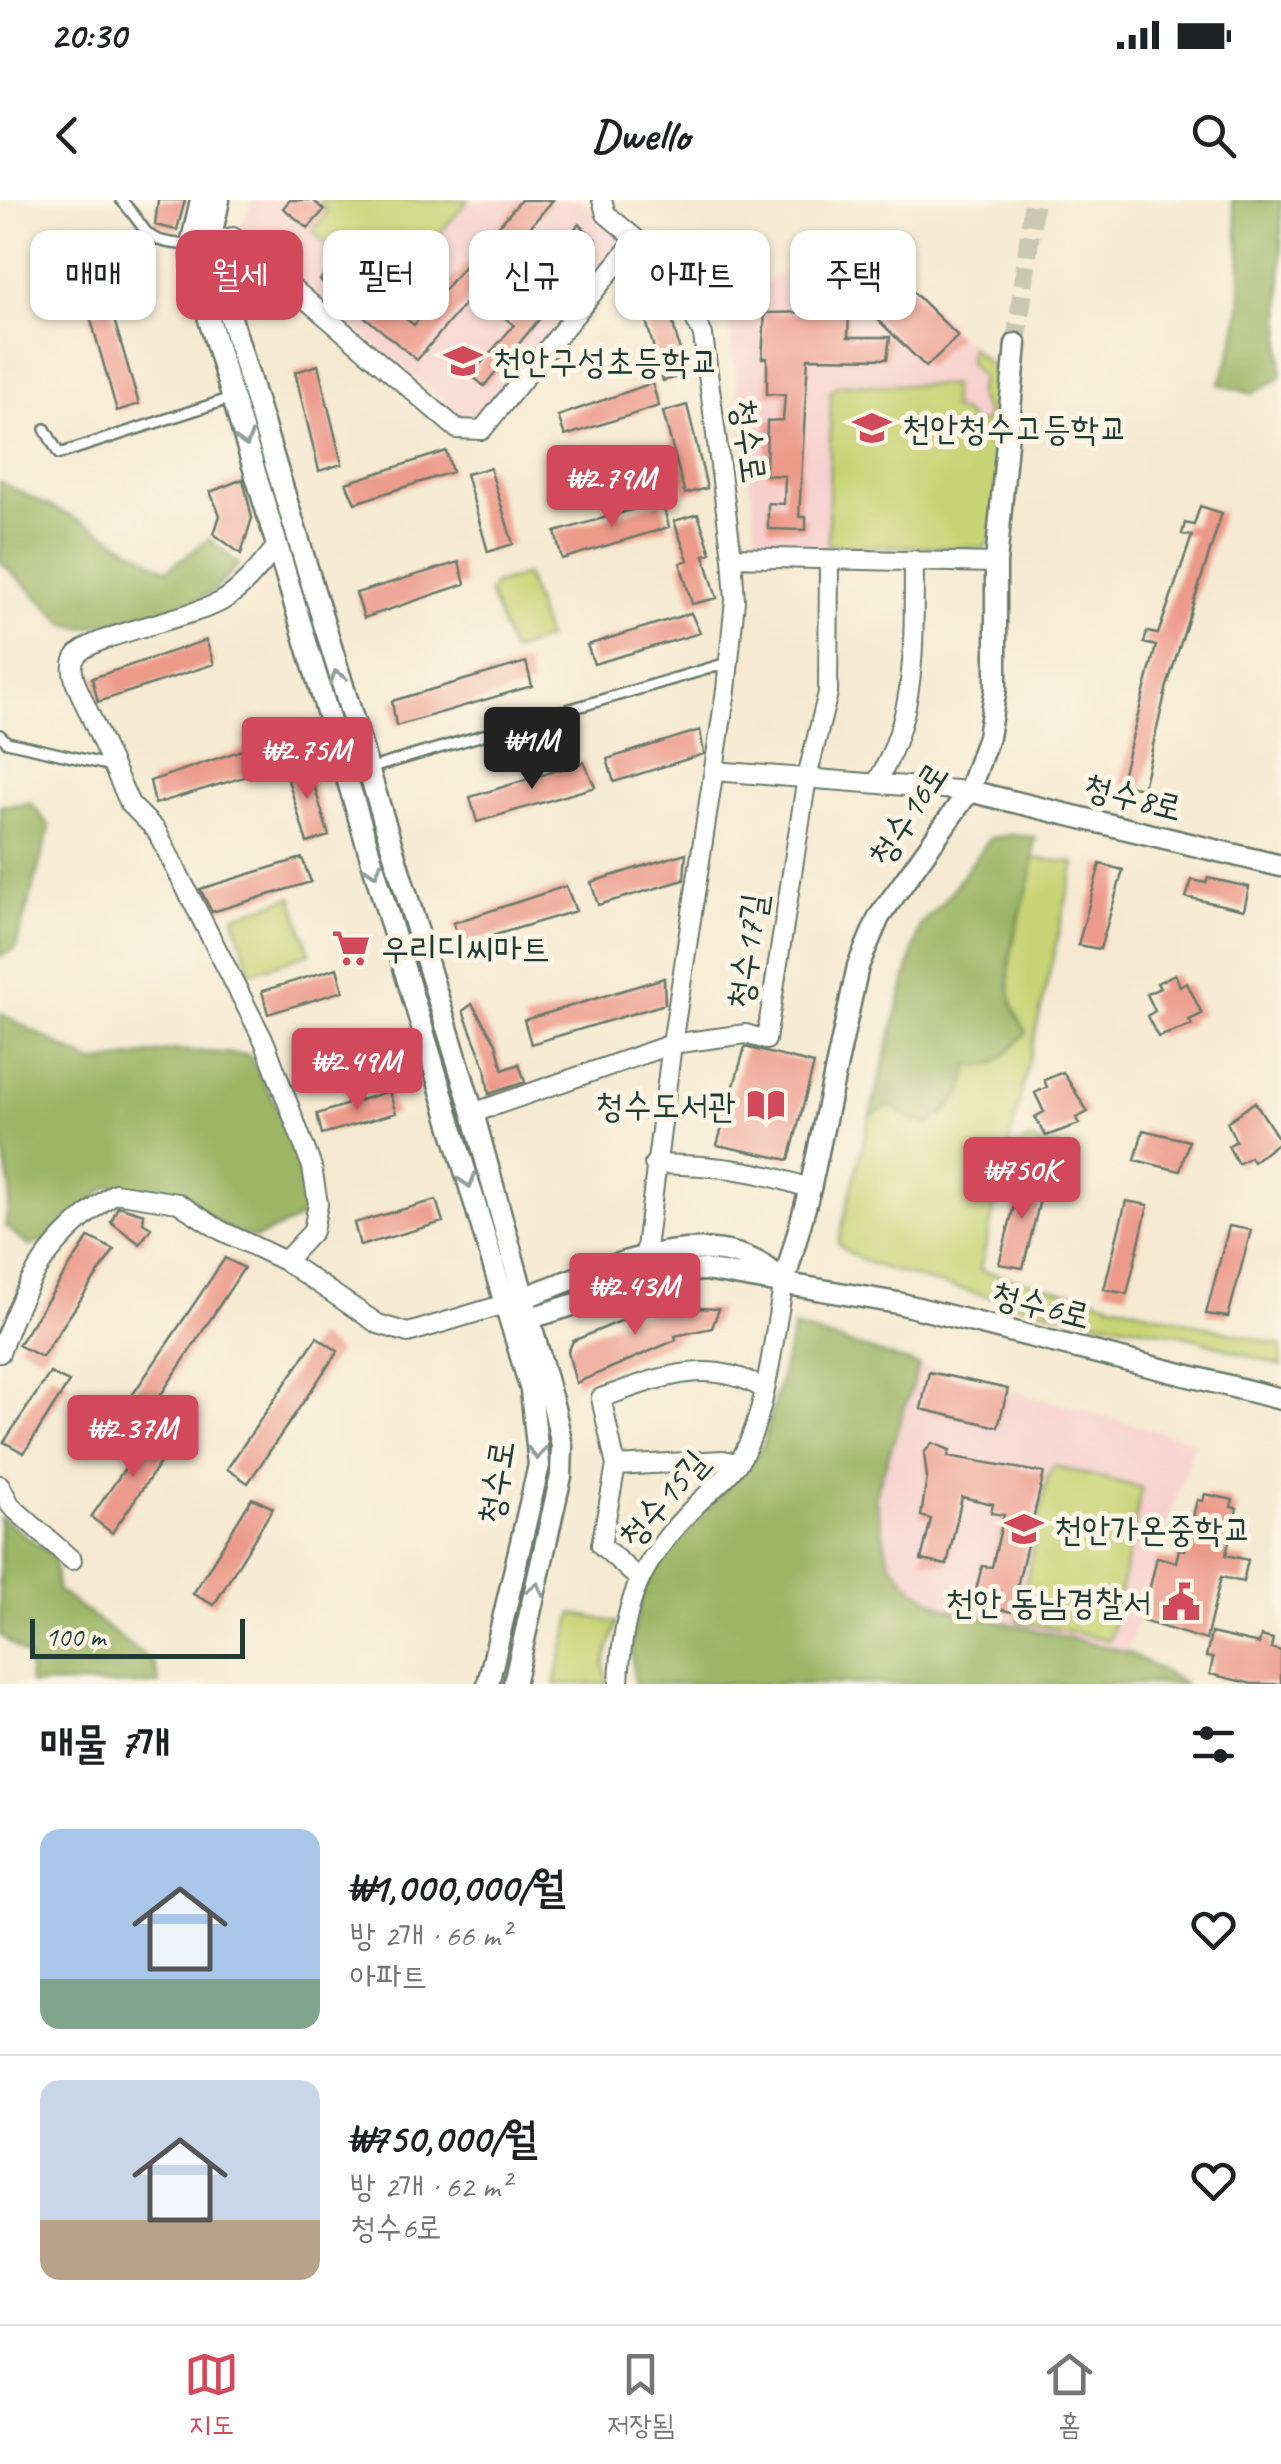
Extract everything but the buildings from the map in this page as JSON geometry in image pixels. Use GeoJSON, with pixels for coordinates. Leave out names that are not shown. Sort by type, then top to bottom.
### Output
{"type":"FeatureCollection","features":[{"type":"Feature","properties":{"kind":"street","name":"청수로"},"geometry":{"type":"LineString","coordinates":[[201,200],[201,230]]}},
{"type":"Feature","properties":{"kind":"street","name":"청수로"},"geometry":{"type":"LineString","coordinates":[[206,230],[218,200]]}},
{"type":"Feature","properties":{"kind":"street","name":"청수로"},"geometry":{"type":"LineString","coordinates":[[602,200],[606,214],[622,230]]}},
{"type":"Feature","properties":{"kind":"street"},"geometry":{"type":"LineString","coordinates":[[303,297],[457,429],[470,433],[482,430],[615,266]]}},
{"type":"Feature","properties":{"kind":"street","name":"청수로"},"geometry":{"type":"LineString","coordinates":[[208,320],[277,546],[473,1113],[529,1307],[562,1446],[561,1476],[514,1684]]}},
{"type":"Feature","properties":{"kind":"street","name":"청수로"},"geometry":{"type":"LineString","coordinates":[[224,320],[531,1390],[539,1465],[488,1684]]}},
{"type":"Feature","properties":{"kind":"street","name":"청수로"},"geometry":{"type":"LineString","coordinates":[[672,1044],[714,770],[735,600],[703,335],[696,320]]}},
{"type":"Feature","properties":{"kind":"street","name":"청수16로"},"geometry":{"type":"LineString","coordinates":[[784,1283],[810,1189],[858,966],[879,918],[969,791],[988,736],[996,688],[996,563],[1016,344]]}},
{"type":"Feature","properties":{"kind":"street"},"geometry":{"type":"LineString","coordinates":[[277,546],[223,600],[175,620],[90,644],[77,654],[72,666],[76,684],[130,804],[156,830],[265,1043],[312,1167],[318,1204],[313,1230],[286,1260]]}},
{"type":"Feature","properties":{"kind":"street"},"geometry":{"type":"LineString","coordinates":[[732,558],[996,563]]}},
{"type":"Feature","properties":{"kind":"street","name":"청수17길"},"geometry":{"type":"LineString","coordinates":[[672,1044],[746,1034],[766,1040],[807,777],[828,693],[830,560]]}},
{"type":"Feature","properties":{"kind":"street"},"geometry":{"type":"LineString","coordinates":[[877,782],[906,718],[912,676],[914,560]]}},
{"type":"Feature","properties":{"kind":"street"},"geometry":{"type":"LineString","coordinates":[[714,770],[969,791]]}},
{"type":"Feature","properties":{"kind":"street","name":"청수8로"},"geometry":{"type":"LineString","coordinates":[[969,791],[1281,866]]}},
{"type":"Feature","properties":{"kind":"street"},"geometry":{"type":"LineString","coordinates":[[473,1113],[672,1044],[645,1256]]}},
{"type":"Feature","properties":{"kind":"street"},"geometry":{"type":"LineString","coordinates":[[654,1164],[752,1170],[810,1189]]}},
{"type":"Feature","properties":{"kind":"street"},"geometry":{"type":"LineString","coordinates":[[0,1353],[41,1258],[83,1216],[115,1193],[178,1202],[220,1230],[286,1260],[378,1324],[408,1333],[478,1312],[508,1314]]}},
{"type":"Feature","properties":{"kind":"street","name":"청수6로"},"geometry":{"type":"LineString","coordinates":[[529,1307],[667,1250],[713,1250],[768,1266],[784,1283]]}},
{"type":"Feature","properties":{"kind":"street","name":"청수6로"},"geometry":{"type":"LineString","coordinates":[[508,1314],[682,1271],[784,1283],[898,1303],[1281,1399]]}},
{"type":"Feature","properties":{"kind":"street","name":"청수15길"},"geometry":{"type":"LineString","coordinates":[[619,1684],[620,1643],[638,1578],[668,1533],[736,1464],[756,1422],[784,1283]]}},
{"type":"Feature","properties":{"kind":"street","name":"청수15길"},"geometry":{"type":"LineString","coordinates":[[638,1578],[602,1545],[616,1466],[602,1398],[698,1370],[720,1371],[762,1388]]}},
{"type":"Feature","properties":{"kind":"street","name":"청수15길"},"geometry":{"type":"LineString","coordinates":[[616,1466],[736,1464]]}},
{"type":"Feature","properties":{"kind":"street"},"geometry":{"type":"LineString","coordinates":[[0,1485],[11,1506],[72,1560]]}},
{"type":"Feature","properties":{"kind":"lane"},"geometry":{"type":"LineString","coordinates":[[121,200],[136,224],[159,243],[176,243]]}},
{"type":"Feature","properties":{"kind":"lane"},"geometry":{"type":"LineString","coordinates":[[45,429],[60,454],[232,398]]}},
{"type":"Feature","properties":{"kind":"lane"},"geometry":{"type":"LineString","coordinates":[[356,773],[729,662]]}},
{"type":"Feature","properties":{"kind":"lane"},"geometry":{"type":"LineString","coordinates":[[0,735],[7,742],[113,766]]}},
{"type":"Feature","properties":{"kind":"shaded area"},"geometry":{"type":"Polygon","coordinates":[[[253,200],[580,200],[614,229],[615,254],[595,279],[595,230],[469,230],[469,320],[562,320],[481,421],[467,421],[346,320],[449,320],[449,230],[323,230],[323,301],[303,284],[303,230],[239,230],[253,200]]]}},
{"type":"Feature","properties":{"kind":"shaded area","name":"천안청수고등학교"},"geometry":{"type":"Polygon","coordinates":[[[790,269],[790,320],[916,320],[916,286],[957,333],[1004,378],[984,548],[764,546],[757,537],[728,320],[770,320],[770,279],[790,269]]]}},
{"type":"Feature","properties":{"kind":"shaded area","name":"천안가온중학교"},"geometry":{"type":"Polygon","coordinates":[[[919,1365],[1194,1441],[1127,1652],[945,1608],[913,1588],[889,1561],[875,1496],[919,1365]]]}},
{"type":"Feature","properties":{"kind":"green space"},"geometry":{"type":"Polygon","coordinates":[[[320,200],[468,200],[443,230],[323,230],[323,240],[312,231],[327,213],[320,200]]]}},
{"type":"Feature","properties":{"kind":"green space"},"geometry":{"type":"Polygon","coordinates":[[[1232,200],[1281,200],[1281,377],[1252,394],[1219,384],[1235,338],[1241,293],[1232,200]]]}},
{"type":"Feature","properties":{"kind":"green space"},"geometry":{"type":"Polygon","coordinates":[[[970,347],[1004,378],[992,538],[984,548],[828,545],[831,391],[838,385],[952,385],[952,409],[965,413],[975,426],[989,417],[977,396],[981,377],[969,363],[970,347]]]}},
{"type":"Feature","properties":{"kind":"green space"},"geometry":{"type":"Polygon","coordinates":[[[0,482],[97,529],[167,570],[209,539],[239,564],[213,592],[171,613],[83,628],[67,625],[0,561],[0,482]]]}},
{"type":"Feature","properties":{"kind":"green space"},"geometry":{"type":"Polygon","coordinates":[[[526,575],[547,639],[511,652],[490,594],[494,584],[526,575]]]}},
{"type":"Feature","properties":{"kind":"green space"},"geometry":{"type":"Polygon","coordinates":[[[31,803],[50,827],[15,950],[0,956],[0,806],[31,803]]]}},
{"type":"Feature","properties":{"kind":"green space"},"geometry":{"type":"Polygon","coordinates":[[[1036,837],[1030,879],[1013,941],[1009,978],[1017,1015],[1027,1032],[994,1063],[969,1064],[962,1093],[930,1125],[910,1119],[891,1106],[870,1115],[920,925],[944,901],[990,838],[1036,837]]]}},
{"type":"Feature","properties":{"kind":"green space"},"geometry":{"type":"Polygon","coordinates":[[[1031,858],[1075,863],[980,1270],[1281,1345],[1281,1366],[1179,1334],[1064,1315],[927,1281],[867,1262],[838,1243],[870,1115],[891,1106],[942,1117],[962,1093],[969,1063],[993,1065],[1026,1032],[1015,1010],[1010,967],[1031,858]]]}},
{"type":"Feature","properties":{"kind":"green space"},"geometry":{"type":"Polygon","coordinates":[[[292,897],[310,953],[251,973],[234,916],[292,897]]]}},
{"type":"Feature","properties":{"kind":"green space"},"geometry":{"type":"Polygon","coordinates":[[[0,1013],[93,1063],[176,1050],[249,1055],[290,1132],[303,1173],[306,1216],[256,1238],[235,1234],[179,1195],[108,1186],[48,1240],[29,1246],[5,1226],[11,1190],[0,1130],[0,1013]]]}},
{"type":"Feature","properties":{"kind":"green space"},"geometry":{"type":"Polygon","coordinates":[[[1027,1140],[1062,1148],[1057,1173],[1008,1166],[1011,1150],[1027,1140]]]}},
{"type":"Feature","properties":{"kind":"green space"},"geometry":{"type":"Polygon","coordinates":[[[794,1327],[919,1365],[875,1496],[889,1561],[913,1588],[945,1608],[1127,1652],[1186,1684],[634,1684],[631,1641],[644,1590],[663,1559],[762,1448],[794,1327]]]}},
{"type":"Feature","properties":{"kind":"green space"},"geometry":{"type":"Polygon","coordinates":[[[1054,1466],[1142,1488],[1110,1640],[1018,1621],[1048,1475],[1054,1466]]]}},
{"type":"Feature","properties":{"kind":"green space"},"geometry":{"type":"Polygon","coordinates":[[[0,1517],[54,1556],[57,1590],[155,1664],[159,1684],[30,1684],[28,1657],[0,1635],[0,1517]]]}},
{"type":"Feature","properties":{"kind":"green space"},"geometry":{"type":"Polygon","coordinates":[[[573,1613],[617,1623],[604,1664],[607,1684],[554,1684],[573,1613]]]}},
{"type":"Feature","properties":{"kind":"tunnel"},"geometry":{"type":"LineString","coordinates":[[1016,344],[1034,200]]}},
{"type":"Feature","properties":{"kind":"place","name":"천안구성초등학교"},"geometry":{"type":"Point","coordinates":[463,361]}},
{"type":"Feature","properties":{"kind":"place","name":"천안청수고등학교"},"geometry":{"type":"Point","coordinates":[872,428]}},
{"type":"Feature","properties":{"kind":"place","name":"우리디씨마트"},"geometry":{"type":"Point","coordinates":[351,948]}},
{"type":"Feature","properties":{"kind":"place","name":"청수도서관"},"geometry":{"type":"Point","coordinates":[766,1105]}},
{"type":"Feature","properties":{"kind":"place","name":"천안가온중학교"},"geometry":{"type":"Point","coordinates":[1024,1529]}},
{"type":"Feature","properties":{"kind":"place","name":"천안 동남경찰서"},"geometry":{"type":"Point","coordinates":[1181,1602]}}]}
